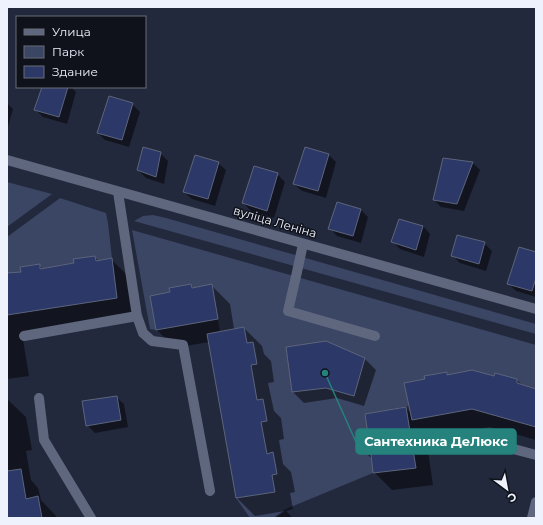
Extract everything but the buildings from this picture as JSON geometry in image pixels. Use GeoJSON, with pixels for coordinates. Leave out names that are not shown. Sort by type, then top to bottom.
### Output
{"type":"FeatureCollection","features":[{"type":"Feature","properties":{"kind":"street","name":"вуліца Леніна"},"geometry":{"type":"LineString","coordinates":[[7,160],[536,309]]}},
{"type":"Feature","properties":{"kind":"street"},"geometry":{"type":"LineString","coordinates":[[118,192],[137,316],[143,333],[152,341],[183,345],[210,491]]}},
{"type":"Feature","properties":{"kind":"street"},"geometry":{"type":"LineString","coordinates":[[303,244],[288,311],[375,336]]}},
{"type":"Feature","properties":{"kind":"street"},"geometry":{"type":"LineString","coordinates":[[24,336],[137,316]]}},
{"type":"Feature","properties":{"kind":"street"},"geometry":{"type":"LineString","coordinates":[[39,398],[44,440],[91,518]]}},
{"type":"Feature","properties":{"kind":"street"},"geometry":{"type":"LineString","coordinates":[[429,442],[465,436],[536,455]]}},
{"type":"Feature","properties":{"kind":"street"},"geometry":{"type":"LineString","coordinates":[[532,518],[536,502]]}},
{"type":"Feature","properties":{"kind":"green space"},"geometry":{"type":"Polygon","coordinates":[[[7,182],[52,194],[7,227],[7,182]]]}},
{"type":"Feature","properties":{"kind":"green space"},"geometry":{"type":"Polygon","coordinates":[[[60,198],[106,213],[112,258],[96,261],[95,256],[74,259],[74,263],[40,269],[39,264],[20,267],[21,272],[7,274],[7,237],[60,198]]]}},
{"type":"Feature","properties":{"kind":"green space"},"geometry":{"type":"Polygon","coordinates":[[[153,215],[536,324],[536,334],[134,221],[143,216],[153,215]]]}},
{"type":"Feature","properties":{"kind":"green space"},"geometry":{"type":"Polygon","coordinates":[[[132,230],[536,345],[536,389],[517,383],[517,379],[494,376],[472,370],[447,375],[446,372],[424,376],[425,379],[404,383],[409,406],[365,414],[368,435],[364,436],[366,454],[371,454],[373,473],[286,509],[273,518],[250,518],[236,498],[275,492],[272,475],[277,474],[273,453],[267,454],[261,422],[266,421],[263,399],[257,400],[251,365],[257,364],[253,342],[247,343],[244,327],[220,331],[212,285],[192,288],[191,284],[169,288],[170,292],[150,296],[156,330],[150,329],[132,230]]]}},
{"type":"Feature","properties":{"kind":"place","name":"Сантехника ДеЛюкс"},"geometry":{"type":"Point","coordinates":[325,373]}}]}
